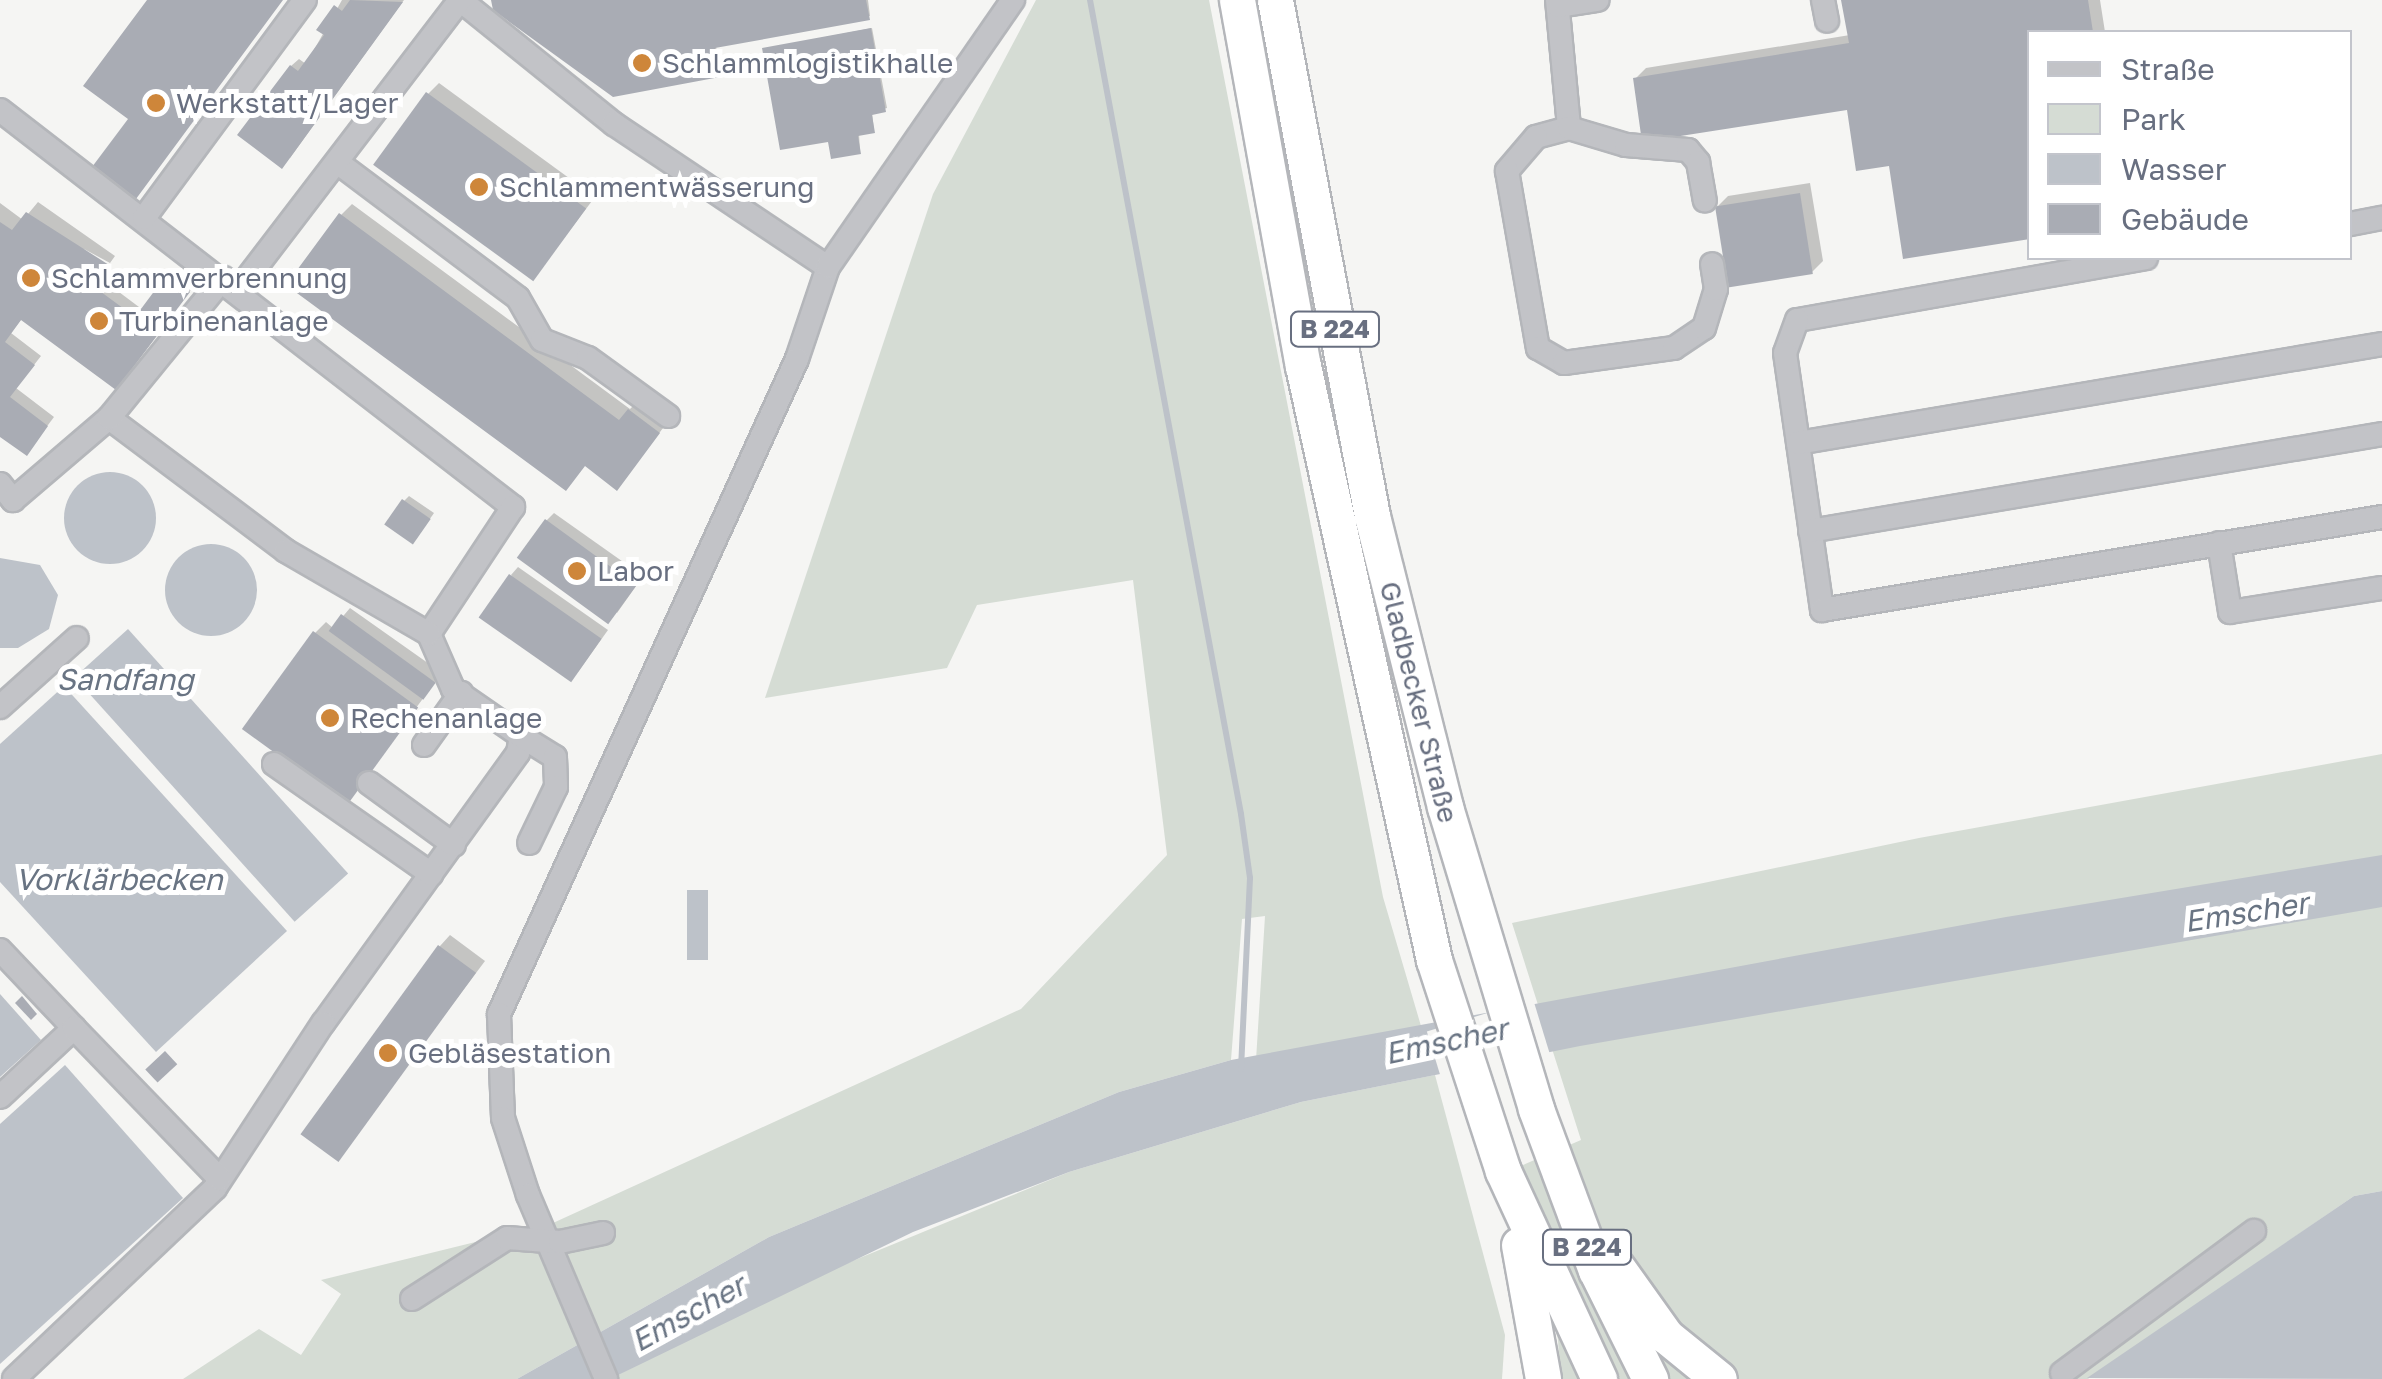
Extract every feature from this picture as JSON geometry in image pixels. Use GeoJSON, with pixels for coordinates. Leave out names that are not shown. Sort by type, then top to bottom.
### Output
{"type":"FeatureCollection","features":[{"type":"Feature","properties":{"kind":"highway","name":"Gladbecker Straße"},"geometry":{"type":"LineString","coordinates":[[1237,0],[1307,384],[1434,960],[1502,1171],[1599,1379]]}},
{"type":"Feature","properties":{"kind":"highway","name":"Gladbecker Straße"},"geometry":{"type":"LineString","coordinates":[[1275,0],[1372,516],[1485,946],[1534,1100],[1596,1270],[1650,1379]]}},
{"type":"Feature","properties":{"kind":"highway"},"geometry":{"type":"LineString","coordinates":[[1534,1100],[1635,1299],[1666,1336],[1719,1379]]}},
{"type":"Feature","properties":{"kind":"highway"},"geometry":{"type":"LineString","coordinates":[[1502,1171],[1543,1379]]}},
{"type":"Feature","properties":{"kind":"lane"},"geometry":{"type":"LineString","coordinates":[[144,218],[305,0]]}},
{"type":"Feature","properties":{"kind":"lane"},"geometry":{"type":"LineString","coordinates":[[606,1379],[548,1241],[503,1118],[499,1014],[796,358],[828,267],[958,70],[1013,0]]}},
{"type":"Feature","properties":{"kind":"lane"},"geometry":{"type":"LineString","coordinates":[[1568,128],[1558,3],[1598,0]]}},
{"type":"Feature","properties":{"kind":"lane"},"geometry":{"type":"LineString","coordinates":[[4,499],[108,418],[338,162],[462,1],[614,124],[828,267]]}},
{"type":"Feature","properties":{"kind":"lane"},"geometry":{"type":"LineString","coordinates":[[0,110],[231,283],[513,508],[429,634]]}},
{"type":"Feature","properties":{"kind":"lane"},"geometry":{"type":"LineString","coordinates":[[1705,200],[1698,162],[1688,150],[1626,145],[1568,128],[1536,137],[1507,172],[1538,348],[1564,363],[1674,348],[1704,328],[1716,289],[1712,264]]}},
{"type":"Feature","properties":{"kind":"lane"},"geometry":{"type":"LineString","coordinates":[[338,162],[518,298],[542,340],[588,358],[668,416]]}},
{"type":"Feature","properties":{"kind":"lane"},"geometry":{"type":"LineString","coordinates":[[2352,224],[2382,218]]}},
{"type":"Feature","properties":{"kind":"lane"},"geometry":{"type":"LineString","coordinates":[[2135,260],[1797,320],[1785,353],[1822,610],[2382,517]]}},
{"type":"Feature","properties":{"kind":"lane"},"geometry":{"type":"LineString","coordinates":[[1798,443],[2382,344]]}},
{"type":"Feature","properties":{"kind":"lane"},"geometry":{"type":"LineString","coordinates":[[108,418],[286,551],[429,634],[461,694],[555,757],[556,787],[530,844]]}},
{"type":"Feature","properties":{"kind":"lane"},"geometry":{"type":"LineString","coordinates":[[1810,530],[2382,434]]}},
{"type":"Feature","properties":{"kind":"lane"},"geometry":{"type":"LineString","coordinates":[[2219,543],[2230,612],[2382,588]]}},
{"type":"Feature","properties":{"kind":"lane"},"geometry":{"type":"LineString","coordinates":[[0,707],[77,638]]}},
{"type":"Feature","properties":{"kind":"lane"},"geometry":{"type":"LineString","coordinates":[[424,746],[461,694]]}},
{"type":"Feature","properties":{"kind":"lane"},"geometry":{"type":"LineString","coordinates":[[14,1379],[220,1178],[518,753],[521,736]]}},
{"type":"Feature","properties":{"kind":"lane"},"geometry":{"type":"LineString","coordinates":[[274,764],[431,874]]}},
{"type":"Feature","properties":{"kind":"lane"},"geometry":{"type":"LineString","coordinates":[[369,783],[454,844]]}},
{"type":"Feature","properties":{"kind":"lane"},"geometry":{"type":"LineString","coordinates":[[0,950],[220,1178]]}},
{"type":"Feature","properties":{"kind":"lane"},"geometry":{"type":"LineString","coordinates":[[0,1097],[74,1028]]}},
{"type":"Feature","properties":{"kind":"lane"},"geometry":{"type":"LineString","coordinates":[[2062,1373],[2254,1231]]}},
{"type":"Feature","properties":{"kind":"lane"},"geometry":{"type":"LineString","coordinates":[[412,1299],[507,1238],[548,1241],[603,1233]]}},
{"type":"Feature","properties":{"kind":"green space"},"geometry":{"type":"Polygon","coordinates":[[[1036,0],[1209,0],[1383,897],[1421,1026],[1256,1060],[1265,916],[1242,919],[1231,1060],[1119,1092],[769,1237],[517,1379],[183,1379],[259,1329],[301,1355],[341,1294],[321,1280],[553,1223],[1021,1009],[1167,855],[1133,580],[977,605],[947,668],[765,698],[933,194],[1036,0]]]}},
{"type":"Feature","properties":{"kind":"green space"},"geometry":{"type":"Polygon","coordinates":[[[2382,754],[2382,1191],[2354,1196],[2088,1379],[1560,1379],[1558,1339],[1509,1171],[1581,1140],[1512,923],[1919,838],[2382,754]]]}},
{"type":"Feature","properties":{"kind":"green space"},"geometry":{"type":"Polygon","coordinates":[[[1435,1075],[1505,1335],[1502,1379],[610,1379],[794,1285],[1069,1172],[1301,1102],[1435,1075]]]}},
{"type":"Feature","properties":{"kind":"water"},"geometry":{"type":"Polygon","coordinates":[[[110,472],[128,475],[143,485],[153,500],[153,536],[143,551],[128,561],[110,564],[92,561],[77,551],[67,536],[64,518],[67,500],[77,485],[92,475],[110,472]]]}},
{"type":"Feature","properties":{"kind":"water"},"geometry":{"type":"Polygon","coordinates":[[[211,544],[229,547],[244,557],[254,572],[254,608],[244,623],[229,633],[211,636],[193,633],[178,623],[168,608],[165,590],[168,572],[178,557],[193,547],[211,544]]]}},
{"type":"Feature","properties":{"kind":"water"},"geometry":{"type":"Polygon","coordinates":[[[0,558],[40,565],[58,595],[49,629],[18,648],[0,648],[0,558]]]}},
{"type":"Feature","properties":{"kind":"water","name":"Sandfang"},"geometry":{"type":"Polygon","coordinates":[[[128,629],[348,873],[295,922],[74,677],[128,629]]]}},
{"type":"Feature","properties":{"kind":"water","name":"Vorklärbecken"},"geometry":{"type":"Polygon","coordinates":[[[64,686],[287,931],[156,1052],[0,882],[0,744],[64,686]]]}},
{"type":"Feature","properties":{"kind":"water","name":"Emscher"},"geometry":{"type":"Polygon","coordinates":[[[2382,855],[2382,907],[1580,1046],[1301,1102],[1069,1172],[913,1232],[610,1379],[517,1379],[769,1237],[1119,1092],[1231,1060],[2006,917],[2382,855]]]}},
{"type":"Feature","properties":{"kind":"water"},"geometry":{"type":"Polygon","coordinates":[[[687,890],[708,890],[708,960],[687,960],[687,890]]]}},
{"type":"Feature","properties":{"kind":"water"},"geometry":{"type":"Polygon","coordinates":[[[0,994],[41,1040],[0,1077],[0,994]]]}},
{"type":"Feature","properties":{"kind":"water"},"geometry":{"type":"Polygon","coordinates":[[[65,1065],[183,1198],[0,1364],[0,1124],[65,1065]]]}},
{"type":"Feature","properties":{"kind":"water"},"geometry":{"type":"Polygon","coordinates":[[[2382,1191],[2382,1379],[2087,1378],[2354,1196],[2382,1191]]]}},
{"type":"Feature","properties":{"kind":"pier"},"geometry":{"type":"Polygon","coordinates":[[[1533,999],[1551,1057],[1445,1090],[1427,1031],[1533,999]]]}},
{"type":"Feature","properties":{"kind":"building","name":"Werkstatt/Lager"},"geometry":{"type":"Polygon","coordinates":[[[147,0],[283,0],[133,203],[89,171],[128,119],[83,86],[147,0]]]}},
{"type":"Feature","properties":{"kind":"building"},"geometry":{"type":"Polygon","coordinates":[[[350,0],[403,2],[282,169],[237,135],[290,65],[298,71],[324,35],[316,30],[334,5],[342,11],[350,0]]]}},
{"type":"Feature","properties":{"kind":"building","name":"Schlammlogistikhalle"},"geometry":{"type":"Polygon","coordinates":[[[491,0],[866,0],[870,20],[715,48],[720,77],[613,97],[493,10],[491,0]]]}},
{"type":"Feature","properties":{"kind":"building"},"geometry":{"type":"Polygon","coordinates":[[[1841,0],[2088,0],[2093,30],[2027,30],[2027,239],[1903,259],[1889,166],[1856,171],[1847,110],[1642,142],[1633,78],[1849,43],[1841,0]]]}},
{"type":"Feature","properties":{"kind":"building"},"geometry":{"type":"Polygon","coordinates":[[[871,28],[886,112],[872,115],[875,133],[858,136],[861,154],[831,159],[828,142],[780,150],[762,48],[871,28]]]}},
{"type":"Feature","properties":{"kind":"building","name":"Schlammentwässerung"},"geometry":{"type":"Polygon","coordinates":[[[426,92],[586,208],[533,281],[373,165],[426,92]]]}},
{"type":"Feature","properties":{"kind":"building"},"geometry":{"type":"Polygon","coordinates":[[[1800,193],[1813,274],[1728,287],[1715,206],[1800,193]]]}},
{"type":"Feature","properties":{"kind":"building"},"geometry":{"type":"Polygon","coordinates":[[[26,212],[109,265],[93,286],[135,317],[167,274],[190,292],[116,390],[21,320],[5,342],[35,365],[10,397],[48,426],[27,456],[0,437],[0,222],[12,230],[26,212]]]}},
{"type":"Feature","properties":{"kind":"building"},"geometry":{"type":"Polygon","coordinates":[[[339,213],[619,420],[628,409],[660,433],[617,491],[585,466],[566,491],[286,285],[339,213]]]}},
{"type":"Feature","properties":{"kind":"building"},"geometry":{"type":"Polygon","coordinates":[[[402,499],[431,519],[413,544],[384,524],[402,499]]]}},
{"type":"Feature","properties":{"kind":"building","name":"Labor"},"geometry":{"type":"Polygon","coordinates":[[[545,519],[636,585],[608,624],[517,558],[545,519]]]}},
{"type":"Feature","properties":{"kind":"building"},"geometry":{"type":"Polygon","coordinates":[[[509,574],[602,639],[571,682],[479,617],[509,574]]]}},
{"type":"Feature","properties":{"kind":"building"},"geometry":{"type":"Polygon","coordinates":[[[341,614],[436,683],[423,700],[329,631],[341,614]]]}},
{"type":"Feature","properties":{"kind":"building","name":"Rechenanlage"},"geometry":{"type":"Polygon","coordinates":[[[313,631],[418,707],[347,805],[242,729],[313,631]]]}},
{"type":"Feature","properties":{"kind":"building","name":"Gebläsestation"},"geometry":{"type":"Polygon","coordinates":[[[438,945],[476,973],[338,1162],[300,1134],[438,945]]]}},
{"type":"Feature","properties":{"kind":"building"},"geometry":{"type":"Polygon","coordinates":[[[22,996],[37,1014],[31,1020],[15,1003],[22,996]]]}},
{"type":"Feature","properties":{"kind":"building"},"geometry":{"type":"Polygon","coordinates":[[[165,1051],[177,1064],[158,1083],[145,1069],[165,1051]]]}},
{"type":"Feature","properties":{"kind":"waterway"},"geometry":{"type":"LineString","coordinates":[[1090,0],[1241,814],[1250,878],[1241,1069]]}},
{"type":"Feature","properties":{"kind":"place","name":"Schlammlogistikhalle"},"geometry":{"type":"Point","coordinates":[642,63]}},
{"type":"Feature","properties":{"kind":"place","name":"Werkstatt/Lager"},"geometry":{"type":"Point","coordinates":[156,103]}},
{"type":"Feature","properties":{"kind":"place","name":"Schlammentwässerung"},"geometry":{"type":"Point","coordinates":[479,187]}},
{"type":"Feature","properties":{"kind":"place","name":"Schlammverbrennung"},"geometry":{"type":"Point","coordinates":[31,278]}},
{"type":"Feature","properties":{"kind":"place","name":"Turbinenanlage"},"geometry":{"type":"Point","coordinates":[99,321]}},
{"type":"Feature","properties":{"kind":"place","name":"Labor"},"geometry":{"type":"Point","coordinates":[577,571]}},
{"type":"Feature","properties":{"kind":"place","name":"Rechenanlage"},"geometry":{"type":"Point","coordinates":[330,718]}},
{"type":"Feature","properties":{"kind":"place","name":"Gebläsestation"},"geometry":{"type":"Point","coordinates":[388,1053]}}]}
